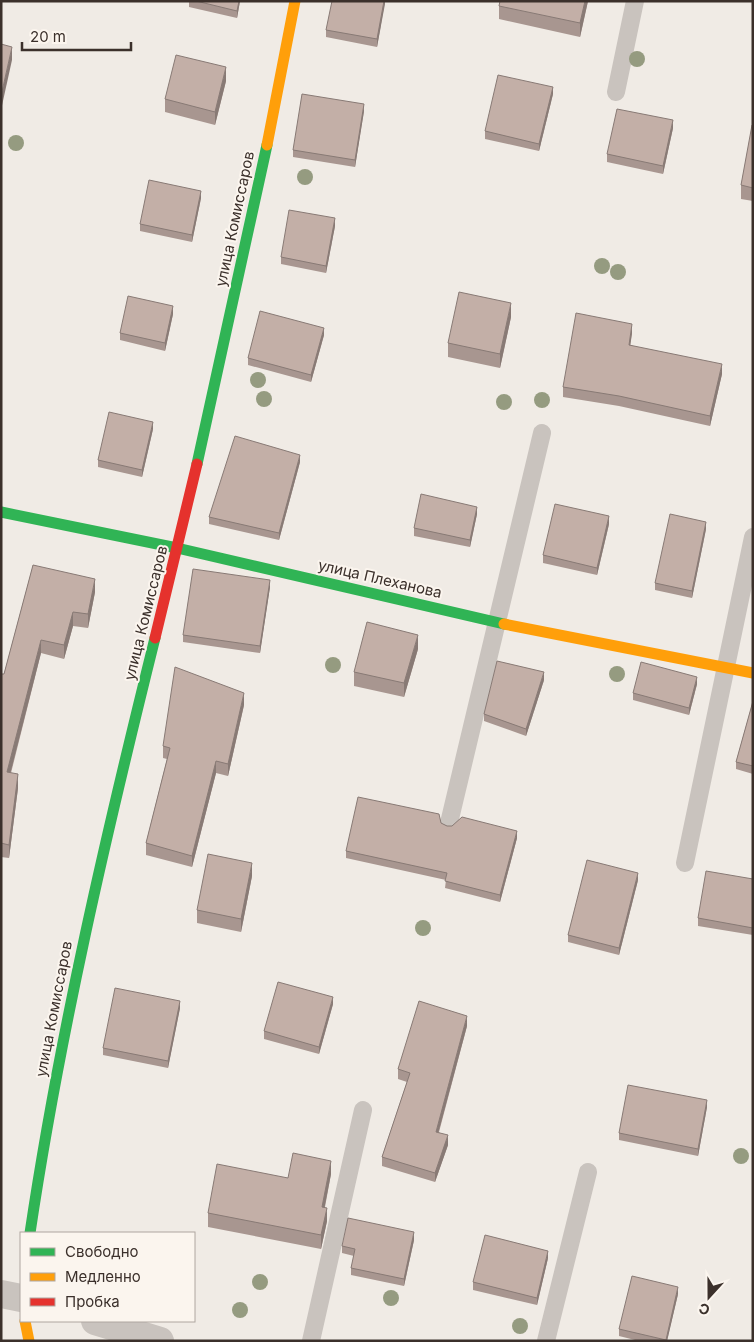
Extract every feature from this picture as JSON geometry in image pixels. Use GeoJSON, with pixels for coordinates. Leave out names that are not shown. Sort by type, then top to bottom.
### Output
{"type":"FeatureCollection","features":[{"type":"Feature","properties":{"kind":"main road","name":"улица Комиссаров"},"geometry":{"type":"LineString","coordinates":[[30,1232],[38,1175],[78,958],[177,548],[286,55],[295,1]]}},
{"type":"Feature","properties":{"kind":"main road","name":"улица Плеханова"},"geometry":{"type":"LineString","coordinates":[[1,512],[177,548],[496,622],[753,673]]}},
{"type":"Feature","properties":{"kind":"main road"},"geometry":{"type":"LineString","coordinates":[[25,1322],[29,1341]]}},
{"type":"Feature","properties":{"kind":"street"},"geometry":{"type":"LineString","coordinates":[[1,1294],[20,1298]]}},
{"type":"Feature","properties":{"kind":"street"},"geometry":{"type":"LineString","coordinates":[[98,1322],[160,1341]]}},
{"type":"Feature","properties":{"kind":"lane"},"geometry":{"type":"LineString","coordinates":[[616,92],[635,1]]}},
{"type":"Feature","properties":{"kind":"lane"},"geometry":{"type":"LineString","coordinates":[[449,823],[542,434]]}},
{"type":"Feature","properties":{"kind":"lane"},"geometry":{"type":"LineString","coordinates":[[685,863],[753,537]]}},
{"type":"Feature","properties":{"kind":"lane"},"geometry":{"type":"LineString","coordinates":[[311,1341],[363,1110]]}},
{"type":"Feature","properties":{"kind":"lane"},"geometry":{"type":"LineString","coordinates":[[546,1341],[588,1172]]}},
{"type":"Feature","properties":{"kind":"building"},"geometry":{"type":"Polygon","coordinates":[[[196,1],[239,1],[237,11],[196,1]]]}},
{"type":"Feature","properties":{"kind":"building"},"geometry":{"type":"Polygon","coordinates":[[[332,1],[384,1],[377,39],[326,30],[332,1]]]}},
{"type":"Feature","properties":{"kind":"building"},"geometry":{"type":"Polygon","coordinates":[[[500,1],[585,1],[580,23],[499,6],[500,1]]]}},
{"type":"Feature","properties":{"kind":"building"},"geometry":{"type":"Polygon","coordinates":[[[1,44],[12,47],[1,96],[1,44]]]}},
{"type":"Feature","properties":{"kind":"building"},"geometry":{"type":"Polygon","coordinates":[[[176,55],[226,67],[215,112],[165,99],[176,55]]]}},
{"type":"Feature","properties":{"kind":"building"},"geometry":{"type":"Polygon","coordinates":[[[498,75],[553,87],[539,144],[485,131],[498,75]]]}},
{"type":"Feature","properties":{"kind":"building"},"geometry":{"type":"Polygon","coordinates":[[[302,94],[364,104],[355,160],[293,150],[302,94]]]}},
{"type":"Feature","properties":{"kind":"building"},"geometry":{"type":"Polygon","coordinates":[[[617,109],[673,120],[663,166],[607,154],[617,109]]]}},
{"type":"Feature","properties":{"kind":"building"},"geometry":{"type":"Polygon","coordinates":[[[753,125],[753,188],[741,185],[753,125]]]}},
{"type":"Feature","properties":{"kind":"building"},"geometry":{"type":"Polygon","coordinates":[[[149,180],[201,191],[192,235],[140,224],[149,180]]]}},
{"type":"Feature","properties":{"kind":"building"},"geometry":{"type":"Polygon","coordinates":[[[289,210],[335,218],[326,266],[281,257],[289,210]]]}},
{"type":"Feature","properties":{"kind":"building"},"geometry":{"type":"Polygon","coordinates":[[[459,292],[511,303],[500,354],[448,343],[459,292]]]}},
{"type":"Feature","properties":{"kind":"building"},"geometry":{"type":"Polygon","coordinates":[[[128,296],[173,306],[165,343],[120,333],[128,296]]]}},
{"type":"Feature","properties":{"kind":"building"},"geometry":{"type":"Polygon","coordinates":[[[260,311],[324,328],[311,375],[248,358],[260,311]]]}},
{"type":"Feature","properties":{"kind":"building"},"geometry":{"type":"Polygon","coordinates":[[[576,313],[632,324],[629,345],[722,364],[710,416],[619,396],[563,387],[576,313]]]}},
{"type":"Feature","properties":{"kind":"building"},"geometry":{"type":"Polygon","coordinates":[[[109,412],[153,422],[142,470],[98,460],[109,412]]]}},
{"type":"Feature","properties":{"kind":"building"},"geometry":{"type":"Polygon","coordinates":[[[235,436],[300,455],[279,533],[209,517],[235,436]]]}},
{"type":"Feature","properties":{"kind":"building"},"geometry":{"type":"Polygon","coordinates":[[[421,494],[477,507],[470,540],[414,528],[421,494]]]}},
{"type":"Feature","properties":{"kind":"building"},"geometry":{"type":"Polygon","coordinates":[[[555,504],[609,516],[597,568],[543,555],[555,504]]]}},
{"type":"Feature","properties":{"kind":"building"},"geometry":{"type":"Polygon","coordinates":[[[670,514],[706,522],[692,591],[655,583],[670,514]]]}},
{"type":"Feature","properties":{"kind":"building"},"geometry":{"type":"Polygon","coordinates":[[[33,565],[95,579],[88,614],[73,612],[64,645],[41,640],[7,772],[18,774],[9,845],[1,843],[1,674],[4,674],[33,565]]]}},
{"type":"Feature","properties":{"kind":"building"},"geometry":{"type":"Polygon","coordinates":[[[193,569],[270,580],[260,646],[183,635],[193,569]]]}},
{"type":"Feature","properties":{"kind":"building"},"geometry":{"type":"Polygon","coordinates":[[[367,622],[418,635],[404,683],[354,672],[367,622]]]}},
{"type":"Feature","properties":{"kind":"building"},"geometry":{"type":"Polygon","coordinates":[[[497,661],[544,672],[526,729],[484,714],[497,661]]]}},
{"type":"Feature","properties":{"kind":"building"},"geometry":{"type":"Polygon","coordinates":[[[641,662],[697,677],[689,708],[633,693],[641,662]]]}},
{"type":"Feature","properties":{"kind":"building"},"geometry":{"type":"Polygon","coordinates":[[[175,667],[244,693],[228,764],[216,761],[192,856],[146,843],[170,748],[163,746],[175,667]]]}},
{"type":"Feature","properties":{"kind":"building"},"geometry":{"type":"Polygon","coordinates":[[[753,701],[753,766],[736,762],[753,701]]]}},
{"type":"Feature","properties":{"kind":"building"},"geometry":{"type":"Polygon","coordinates":[[[358,797],[439,814],[441,823],[447,826],[452,826],[462,817],[517,831],[500,895],[445,881],[447,873],[346,851],[358,797]]]}},
{"type":"Feature","properties":{"kind":"building"},"geometry":{"type":"Polygon","coordinates":[[[208,854],[252,863],[241,919],[197,910],[208,854]]]}},
{"type":"Feature","properties":{"kind":"building"},"geometry":{"type":"Polygon","coordinates":[[[587,860],[638,873],[619,948],[568,935],[587,860]]]}},
{"type":"Feature","properties":{"kind":"building"},"geometry":{"type":"Polygon","coordinates":[[[706,871],[753,879],[753,928],[698,918],[706,871]]]}},
{"type":"Feature","properties":{"kind":"building"},"geometry":{"type":"Polygon","coordinates":[[[278,982],[333,997],[319,1047],[264,1031],[278,982]]]}},
{"type":"Feature","properties":{"kind":"building"},"geometry":{"type":"Polygon","coordinates":[[[115,988],[180,1001],[168,1061],[103,1048],[115,988]]]}},
{"type":"Feature","properties":{"kind":"building"},"geometry":{"type":"Polygon","coordinates":[[[419,1001],[467,1016],[436,1132],[448,1135],[435,1173],[382,1157],[410,1073],[398,1069],[419,1001]]]}},
{"type":"Feature","properties":{"kind":"building"},"geometry":{"type":"Polygon","coordinates":[[[628,1085],[707,1100],[698,1149],[619,1133],[628,1085]]]}},
{"type":"Feature","properties":{"kind":"building"},"geometry":{"type":"Polygon","coordinates":[[[293,1153],[331,1161],[322,1207],[327,1208],[321,1235],[208,1213],[217,1164],[288,1178],[293,1153]]]}},
{"type":"Feature","properties":{"kind":"building"},"geometry":{"type":"Polygon","coordinates":[[[348,1218],[414,1232],[404,1279],[351,1268],[355,1249],[342,1246],[348,1218]]]}},
{"type":"Feature","properties":{"kind":"building"},"geometry":{"type":"Polygon","coordinates":[[[485,1235],[548,1251],[537,1298],[473,1282],[485,1235]]]}},
{"type":"Feature","properties":{"kind":"building"},"geometry":{"type":"Polygon","coordinates":[[[632,1276],[678,1287],[666,1340],[619,1329],[632,1276]]]}},
{"type":"Feature","properties":{"kind":"traffic: fast"},"geometry":{"type":"LineString","coordinates":[[197,464],[267,145]]}},
{"type":"Feature","properties":{"kind":"traffic: fast"},"geometry":{"type":"LineString","coordinates":[[1,512],[177,548],[504,624]]}},
{"type":"Feature","properties":{"kind":"traffic: fast"},"geometry":{"type":"LineString","coordinates":[[30,1232],[55,1083],[85,934],[155,638]]}},
{"type":"Feature","properties":{"kind":"traffic: slow"},"geometry":{"type":"LineString","coordinates":[[267,145],[295,1]]}},
{"type":"Feature","properties":{"kind":"traffic: slow"},"geometry":{"type":"LineString","coordinates":[[504,624],[753,673]]}},
{"type":"Feature","properties":{"kind":"traffic: slow"},"geometry":{"type":"LineString","coordinates":[[25,1322],[29,1341]]}},
{"type":"Feature","properties":{"kind":"traffic: jam"},"geometry":{"type":"LineString","coordinates":[[155,638],[197,464]]}}]}
